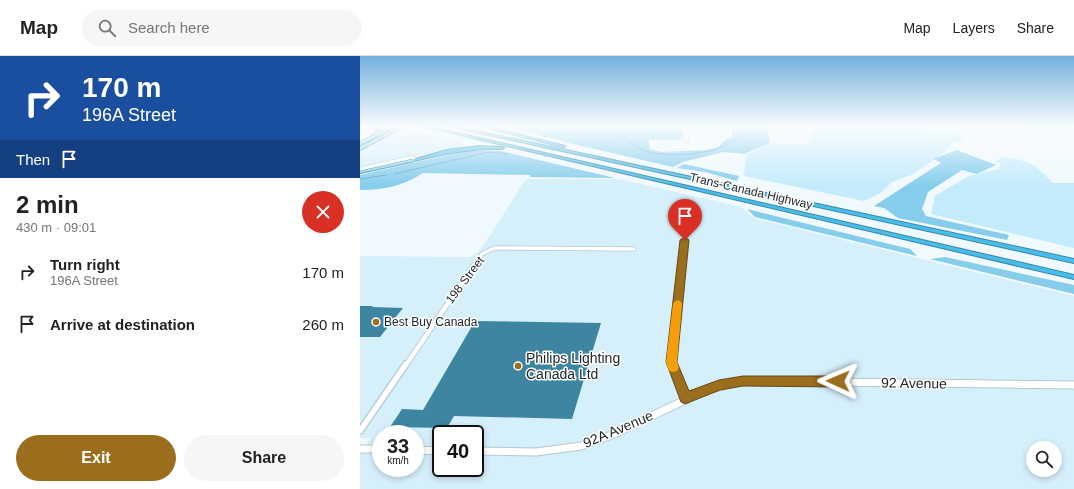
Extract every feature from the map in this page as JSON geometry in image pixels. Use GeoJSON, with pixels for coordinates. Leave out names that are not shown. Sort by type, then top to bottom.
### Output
{"type":"FeatureCollection","features":[{"type":"Feature","properties":{"kind":"highway","name":"Trans-Canada Highway"},"geometry":{"type":"LineString","coordinates":[[511,146],[1073,277]]}},
{"type":"Feature","properties":{"kind":"highway","name":"Trans-Canada Highway"},"geometry":{"type":"LineString","coordinates":[[544,146],[1074,261]]}},
{"type":"Feature","properties":{"kind":"highway"},"geometry":{"type":"LineString","coordinates":[[566,146],[759,192]]}},
{"type":"Feature","properties":{"kind":"highway"},"geometry":{"type":"LineString","coordinates":[[413,159],[457,150],[483,147],[511,149],[570,160]]}},
{"type":"Feature","properties":{"kind":"main road"},"geometry":{"type":"LineString","coordinates":[[360,170],[413,159]]}},
{"type":"Feature","properties":{"kind":"street"},"geometry":{"type":"LineString","coordinates":[[685,240],[672,362],[685,398]]}},
{"type":"Feature","properties":{"kind":"street","name":"198 Street"},"geometry":{"type":"LineString","coordinates":[[360,431],[482,254],[494,248],[634,250]]}},
{"type":"Feature","properties":{"kind":"street","name":"92 Avenue"},"geometry":{"type":"LineString","coordinates":[[685,398],[719,385],[758,380],[1074,385]]}},
{"type":"Feature","properties":{"kind":"street","name":"92A Avenue"},"geometry":{"type":"LineString","coordinates":[[484,451],[536,453],[578,447],[607,437],[685,398]]}},
{"type":"Feature","properties":{"kind":"street"},"geometry":{"type":"LineString","coordinates":[[360,449],[372,449]]}},
{"type":"Feature","properties":{"kind":"shaded area"},"geometry":{"type":"Polygon","coordinates":[[[372,146],[467,147],[360,167],[360,152],[372,146]]]}},
{"type":"Feature","properties":{"kind":"shaded area"},"geometry":{"type":"Polygon","coordinates":[[[583,146],[650,146],[650,149],[661,152],[706,150],[719,146],[762,146],[744,154],[723,152],[683,162],[673,167],[583,146]]]}},
{"type":"Feature","properties":{"kind":"shaded area"},"geometry":{"type":"Polygon","coordinates":[[[765,146],[951,146],[914,174],[892,182],[879,194],[864,201],[744,176],[746,155],[765,146]]]}},
{"type":"Feature","properties":{"kind":"shaded area"},"geometry":{"type":"Polygon","coordinates":[[[957,150],[996,165],[977,174],[962,170],[928,192],[922,209],[926,216],[1009,235],[1007,240],[898,218],[884,208],[874,206],[941,163],[933,159],[957,150]]]}},
{"type":"Feature","properties":{"kind":"shaded area"},"geometry":{"type":"Polygon","coordinates":[[[465,151],[501,151],[615,178],[530,177],[530,175],[423,173],[401,184],[377,189],[360,190],[360,175],[465,151]]]}},
{"type":"Feature","properties":{"kind":"shaded area"},"geometry":{"type":"Polygon","coordinates":[[[1003,157],[1020,160],[1031,164],[1041,171],[1053,183],[1074,183],[1074,248],[931,214],[935,196],[969,176],[999,169],[1001,163],[996,161],[1003,157]]]}},
{"type":"Feature","properties":{"kind":"shaded area"},"geometry":{"type":"Polygon","coordinates":[[[684,164],[739,176],[737,181],[705,172],[677,168],[684,164]]]}},
{"type":"Feature","properties":{"kind":"shaded area"},"geometry":{"type":"Polygon","coordinates":[[[526,179],[619,179],[741,207],[753,218],[1074,296],[1074,489],[360,489],[360,453],[371,438],[360,438],[360,256],[471,257],[482,248],[526,179]]]}},
{"type":"Feature","properties":{"kind":"shaded area"},"geometry":{"type":"Polygon","coordinates":[[[747,209],[910,249],[917,256],[755,217],[747,209]]]}},
{"type":"Feature","properties":{"kind":"shaded area"},"geometry":{"type":"Polygon","coordinates":[[[945,257],[1074,285],[1074,294],[930,259],[945,257]]]}},
{"type":"Feature","properties":{"kind":"building","name":"Best Buy Canada"},"geometry":{"type":"Polygon","coordinates":[[[360,306],[403,308],[380,337],[360,337],[360,306]]]}},
{"type":"Feature","properties":{"kind":"building","name":"Philips Lighting Canada Ltd"},"geometry":{"type":"Polygon","coordinates":[[[475,321],[601,323],[572,419],[454,416],[449,425],[432,425],[432,428],[424,428],[424,425],[391,425],[402,409],[423,410],[475,321]]]}},
{"type":"Feature","properties":{"kind":"waterway"},"geometry":{"type":"LineString","coordinates":[[637,146],[653,153],[671,155],[700,153],[722,146]]}},
{"type":"Feature","properties":{"kind":"waterway"},"geometry":{"type":"LineString","coordinates":[[394,174],[489,152],[509,154]]}},
{"type":"Feature","properties":{"kind":"waterway"},"geometry":{"type":"LineString","coordinates":[[360,179],[386,175]]}},
{"type":"Feature","properties":{"kind":"slow traffic"},"geometry":{"type":"LineString","coordinates":[[673,367],[672,362],[678,304]]}},
{"type":"Feature","properties":{"kind":"place","name":"Best Buy Canada"},"geometry":{"type":"Point","coordinates":[376,322]}},
{"type":"Feature","properties":{"kind":"place","name":"Philips Lighting Canada Ltd"},"geometry":{"type":"Point","coordinates":[518,366]}},
{"type":"Feature","properties":{"kind":"route"},"geometry":{"type":"LineString","coordinates":[[685,240],[672,362],[685,398],[719,385],[743,381],[838,381]]}}]}
